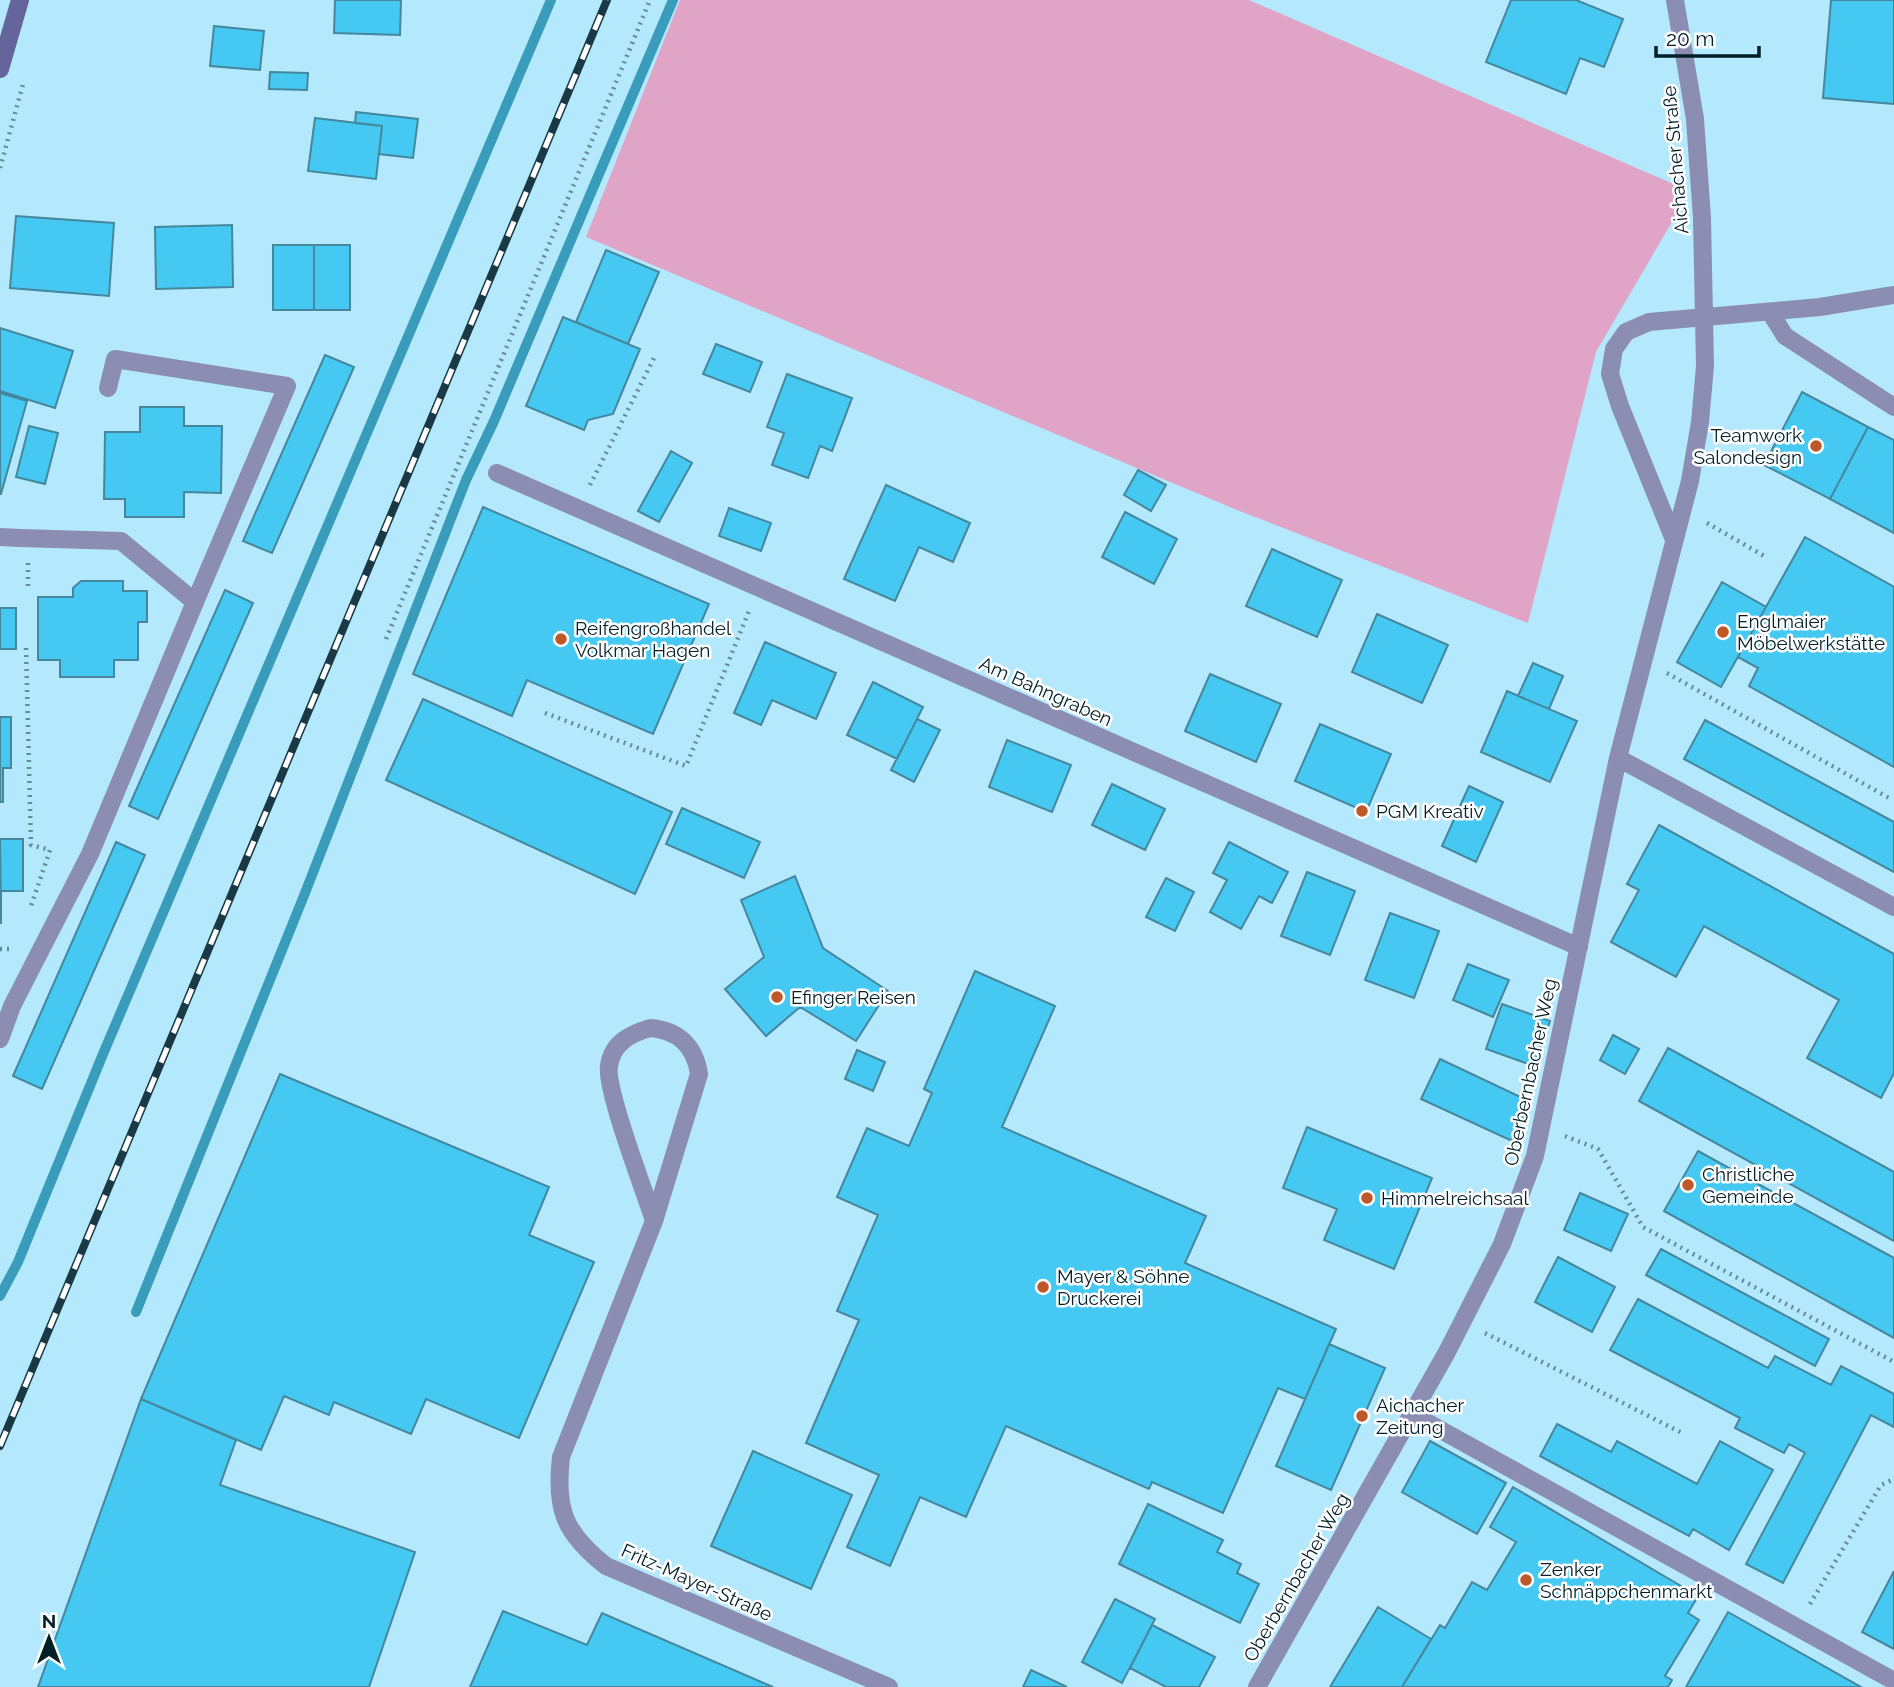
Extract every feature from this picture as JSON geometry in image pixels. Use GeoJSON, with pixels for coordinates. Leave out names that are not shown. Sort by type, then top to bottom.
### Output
{"type":"FeatureCollection","features":[{"type":"Feature","properties":{"kind":"main road"},"geometry":{"type":"LineString","coordinates":[[0,69],[20,0]]}},
{"type":"Feature","properties":{"kind":"street","name":"Aichacher Straße"},"geometry":{"type":"LineString","coordinates":[[1675,0],[1695,119],[1705,317]]}},
{"type":"Feature","properties":{"kind":"street"},"geometry":{"type":"LineString","coordinates":[[1674,537],[1619,406],[1609,374],[1614,349],[1626,332],[1649,322],[1770,312],[1894,295]]}},
{"type":"Feature","properties":{"kind":"street"},"geometry":{"type":"LineString","coordinates":[[1770,312],[1785,336],[1894,407]]}},
{"type":"Feature","properties":{"kind":"street","name":"Oberbernbacher Weg"},"geometry":{"type":"LineString","coordinates":[[1257,1687],[1463,1322],[1522,1198],[1542,1127],[1618,758],[1682,508],[1700,422],[1705,317]]}},
{"type":"Feature","properties":{"kind":"street"},"geometry":{"type":"LineString","coordinates":[[0,1039],[12,1006],[90,854],[287,386],[115,359],[108,388]]}},
{"type":"Feature","properties":{"kind":"street","name":"Am Bahngraben"},"geometry":{"type":"LineString","coordinates":[[497,473],[1578,947]]}},
{"type":"Feature","properties":{"kind":"street"},"geometry":{"type":"LineString","coordinates":[[0,537],[121,541],[195,601]]}},
{"type":"Feature","properties":{"kind":"street"},"geometry":{"type":"LineString","coordinates":[[1618,758],[1894,907]]}},
{"type":"Feature","properties":{"kind":"street","name":"Fritz-Mayer-Straße"},"geometry":{"type":"LineString","coordinates":[[654,1221],[608,1080],[609,1066],[618,1045],[635,1032],[650,1028],[664,1029],[678,1035],[697,1059],[699,1074],[654,1221],[561,1457],[558,1490],[566,1523],[582,1547],[606,1566],[889,1687]]}},
{"type":"Feature","properties":{"kind":"street"},"geometry":{"type":"LineString","coordinates":[[1412,1414],[1894,1681]]}},
{"type":"Feature","properties":{"kind":"path"},"geometry":{"type":"LineString","coordinates":[[386,639],[650,0]]}},
{"type":"Feature","properties":{"kind":"path"},"geometry":{"type":"LineString","coordinates":[[578,509],[654,358]]}},
{"type":"Feature","properties":{"kind":"path"},"geometry":{"type":"LineString","coordinates":[[1682,508],[1766,557]]}},
{"type":"Feature","properties":{"kind":"path"},"geometry":{"type":"LineString","coordinates":[[545,713],[686,766],[759,588]]}},
{"type":"Feature","properties":{"kind":"path"},"geometry":{"type":"LineString","coordinates":[[26,648],[31,845],[50,850],[29,912]]}},
{"type":"Feature","properties":{"kind":"path"},"geometry":{"type":"LineString","coordinates":[[1644,659],[1889,798]]}},
{"type":"Feature","properties":{"kind":"path"},"geometry":{"type":"LineString","coordinates":[[0,949],[17,949]]}},
{"type":"Feature","properties":{"kind":"path"},"geometry":{"type":"LineString","coordinates":[[1542,1127],[1598,1149],[1643,1227],[1894,1362]]}},
{"type":"Feature","properties":{"kind":"path"},"geometry":{"type":"LineString","coordinates":[[1463,1322],[1684,1434]]}},
{"type":"Feature","properties":{"kind":"path"},"geometry":{"type":"LineString","coordinates":[[1796,1627],[1881,1485],[1894,1479]]}},
{"type":"Feature","properties":{"kind":"shaded area"},"geometry":{"type":"Polygon","coordinates":[[[680,0],[1249,0],[1685,189],[1676,215],[1596,352],[1528,623],[1237,510],[586,237],[680,0]]]}},
{"type":"Feature","properties":{"kind":"building"},"geometry":{"type":"Polygon","coordinates":[[[335,0],[401,0],[400,35],[334,33],[335,0]]]}},
{"type":"Feature","properties":{"kind":"building"},"geometry":{"type":"Polygon","coordinates":[[[1511,0],[1576,0],[1623,19],[1604,67],[1580,58],[1566,94],[1486,62],[1511,0]]]}},
{"type":"Feature","properties":{"kind":"building"},"geometry":{"type":"Polygon","coordinates":[[[1831,0],[1894,0],[1894,104],[1823,98],[1831,0]]]}},
{"type":"Feature","properties":{"kind":"building"},"geometry":{"type":"Polygon","coordinates":[[[214,26],[264,31],[260,70],[210,66],[214,26]]]}},
{"type":"Feature","properties":{"kind":"building"},"geometry":{"type":"Polygon","coordinates":[[[270,72],[308,73],[307,90],[269,89],[270,72]]]}},
{"type":"Feature","properties":{"kind":"building"},"geometry":{"type":"Polygon","coordinates":[[[356,112],[418,119],[413,158],[379,154],[382,126],[355,123],[356,112]]]}},
{"type":"Feature","properties":{"kind":"building"},"geometry":{"type":"Polygon","coordinates":[[[315,118],[382,126],[376,179],[308,171],[315,118]]]}},
{"type":"Feature","properties":{"kind":"building"},"geometry":{"type":"Polygon","coordinates":[[[16,216],[114,223],[109,296],[10,288],[16,216]]]}},
{"type":"Feature","properties":{"kind":"building"},"geometry":{"type":"Polygon","coordinates":[[[232,225],[233,287],[156,289],[155,227],[232,225]]]}},
{"type":"Feature","properties":{"kind":"building"},"geometry":{"type":"Polygon","coordinates":[[[273,245],[314,245],[314,310],[273,310],[273,245]]]}},
{"type":"Feature","properties":{"kind":"building"},"geometry":{"type":"Polygon","coordinates":[[[314,245],[350,245],[350,310],[314,310],[314,245]]]}},
{"type":"Feature","properties":{"kind":"building"},"geometry":{"type":"Polygon","coordinates":[[[606,250],[659,272],[628,344],[576,322],[606,250]]]}},
{"type":"Feature","properties":{"kind":"building"},"geometry":{"type":"Polygon","coordinates":[[[563,317],[640,349],[613,414],[588,420],[584,430],[526,406],[563,317]]]}},
{"type":"Feature","properties":{"kind":"building"},"geometry":{"type":"Polygon","coordinates":[[[0,328],[73,351],[55,408],[0,391],[0,328]]]}},
{"type":"Feature","properties":{"kind":"building"},"geometry":{"type":"Polygon","coordinates":[[[716,344],[762,362],[750,392],[703,374],[716,344]]]}},
{"type":"Feature","properties":{"kind":"building"},"geometry":{"type":"Polygon","coordinates":[[[325,355],[354,367],[272,553],[243,541],[325,355]]]}},
{"type":"Feature","properties":{"kind":"building"},"geometry":{"type":"Polygon","coordinates":[[[787,374],[852,398],[832,451],[820,446],[808,478],[772,465],[784,433],[767,427],[787,374]]]}},
{"type":"Feature","properties":{"kind":"building","name":"Teamwork Salondesign"},"geometry":{"type":"Polygon","coordinates":[[[1802,392],[1868,427],[1830,499],[1764,465],[1802,392]]]}},
{"type":"Feature","properties":{"kind":"building"},"geometry":{"type":"Polygon","coordinates":[[[0,393],[27,401],[1,494],[0,494],[0,393]]]}},
{"type":"Feature","properties":{"kind":"building"},"geometry":{"type":"Polygon","coordinates":[[[140,407],[184,407],[184,426],[222,426],[221,493],[184,492],[184,517],[125,517],[125,499],[104,499],[105,432],[140,432],[140,407]]]}},
{"type":"Feature","properties":{"kind":"building"},"geometry":{"type":"Polygon","coordinates":[[[29,426],[58,433],[45,484],[16,477],[29,426]]]}},
{"type":"Feature","properties":{"kind":"building"},"geometry":{"type":"Polygon","coordinates":[[[1868,427],[1894,440],[1894,533],[1830,499],[1868,427]]]}},
{"type":"Feature","properties":{"kind":"building"},"geometry":{"type":"Polygon","coordinates":[[[671,451],[692,463],[659,522],[638,511],[671,451]]]}},
{"type":"Feature","properties":{"kind":"building"},"geometry":{"type":"Polygon","coordinates":[[[1138,470],[1166,485],[1151,511],[1124,495],[1138,470]]]}},
{"type":"Feature","properties":{"kind":"building"},"geometry":{"type":"Polygon","coordinates":[[[886,485],[970,523],[953,562],[919,547],[895,601],[844,579],[886,485]]]}},
{"type":"Feature","properties":{"kind":"building","name":"Reifengroßhandel Volkmar Hagen"},"geometry":{"type":"Polygon","coordinates":[[[483,507],[709,604],[653,734],[527,680],[512,716],[413,674],[483,507]]]}},
{"type":"Feature","properties":{"kind":"building"},"geometry":{"type":"Polygon","coordinates":[[[729,508],[771,523],[761,551],[719,536],[729,508]]]}},
{"type":"Feature","properties":{"kind":"building"},"geometry":{"type":"Polygon","coordinates":[[[1125,512],[1177,539],[1154,584],[1102,557],[1125,512]]]}},
{"type":"Feature","properties":{"kind":"building"},"geometry":{"type":"Polygon","coordinates":[[[1805,537],[1894,587],[1894,767],[1749,686],[1758,668],[1738,657],[1805,537]]]}},
{"type":"Feature","properties":{"kind":"building"},"geometry":{"type":"Polygon","coordinates":[[[1272,549],[1342,580],[1317,637],[1246,606],[1272,549]]]}},
{"type":"Feature","properties":{"kind":"building"},"geometry":{"type":"Polygon","coordinates":[[[81,581],[123,581],[123,591],[147,591],[147,622],[138,622],[138,660],[114,660],[114,677],[60,677],[60,660],[38,660],[38,597],[73,597],[73,588],[81,581]]]}},
{"type":"Feature","properties":{"kind":"building","name":"Englmaier Möbelwerkstätte"},"geometry":{"type":"Polygon","coordinates":[[[1722,582],[1766,607],[1721,687],[1677,662],[1722,582]]]}},
{"type":"Feature","properties":{"kind":"building"},"geometry":{"type":"Polygon","coordinates":[[[225,590],[253,603],[158,819],[129,806],[225,590]]]}},
{"type":"Feature","properties":{"kind":"building"},"geometry":{"type":"Polygon","coordinates":[[[0,608],[16,608],[16,649],[0,649],[0,608]]]}},
{"type":"Feature","properties":{"kind":"building"},"geometry":{"type":"Polygon","coordinates":[[[1377,614],[1448,645],[1422,703],[1352,672],[1377,614]]]}},
{"type":"Feature","properties":{"kind":"building"},"geometry":{"type":"Polygon","coordinates":[[[765,642],[836,673],[816,719],[772,700],[761,725],[734,713],[765,642]]]}},
{"type":"Feature","properties":{"kind":"building"},"geometry":{"type":"Polygon","coordinates":[[[1533,663],[1563,676],[1549,709],[1518,696],[1533,663]]]}},
{"type":"Feature","properties":{"kind":"building"},"geometry":{"type":"Polygon","coordinates":[[[1210,674],[1281,704],[1256,762],[1185,731],[1210,674]]]}},
{"type":"Feature","properties":{"kind":"building"},"geometry":{"type":"Polygon","coordinates":[[[873,682],[923,707],[897,759],[847,735],[873,682]]]}},
{"type":"Feature","properties":{"kind":"building"},"geometry":{"type":"Polygon","coordinates":[[[1507,691],[1577,721],[1550,782],[1481,752],[1507,691]]]}},
{"type":"Feature","properties":{"kind":"building"},"geometry":{"type":"Polygon","coordinates":[[[423,699],[672,812],[635,894],[386,780],[423,699]]]}},
{"type":"Feature","properties":{"kind":"building"},"geometry":{"type":"Polygon","coordinates":[[[0,717],[11,717],[11,768],[3,768],[3,802],[0,802],[0,717]]]}},
{"type":"Feature","properties":{"kind":"building"},"geometry":{"type":"Polygon","coordinates":[[[917,719],[940,730],[914,782],[891,770],[917,719]]]}},
{"type":"Feature","properties":{"kind":"building"},"geometry":{"type":"Polygon","coordinates":[[[1705,720],[1894,822],[1894,872],[1684,759],[1705,720]]]}},
{"type":"Feature","properties":{"kind":"building"},"geometry":{"type":"Polygon","coordinates":[[[1320,724],[1391,754],[1366,812],[1295,781],[1320,724]]]}},
{"type":"Feature","properties":{"kind":"building"},"geometry":{"type":"Polygon","coordinates":[[[1007,740],[1071,765],[1052,812],[989,787],[1007,740]]]}},
{"type":"Feature","properties":{"kind":"building"},"geometry":{"type":"Polygon","coordinates":[[[1112,784],[1165,809],[1145,850],[1092,825],[1112,784]]]}},
{"type":"Feature","properties":{"kind":"building"},"geometry":{"type":"Polygon","coordinates":[[[1469,786],[1503,802],[1476,862],[1442,846],[1469,786]]]}},
{"type":"Feature","properties":{"kind":"building"},"geometry":{"type":"Polygon","coordinates":[[[682,808],[760,842],[744,878],[666,844],[682,808]]]}},
{"type":"Feature","properties":{"kind":"building"},"geometry":{"type":"Polygon","coordinates":[[[1659,825],[1894,954],[1894,1073],[1881,1098],[1807,1058],[1839,1000],[1704,926],[1676,977],[1611,942],[1639,890],[1627,884],[1659,825]]]}},
{"type":"Feature","properties":{"kind":"building"},"geometry":{"type":"Polygon","coordinates":[[[0,839],[23,839],[23,891],[1,891],[1,924],[0,839]]]}},
{"type":"Feature","properties":{"kind":"building"},"geometry":{"type":"Polygon","coordinates":[[[116,842],[145,855],[42,1089],[13,1076],[116,842]]]}},
{"type":"Feature","properties":{"kind":"building"},"geometry":{"type":"Polygon","coordinates":[[[1229,842],[1288,872],[1272,903],[1259,896],[1241,929],[1210,912],[1227,880],[1213,873],[1229,842]]]}},
{"type":"Feature","properties":{"kind":"building"},"geometry":{"type":"Polygon","coordinates":[[[1307,872],[1355,891],[1330,955],[1281,936],[1307,872]]]}},
{"type":"Feature","properties":{"kind":"building"},"geometry":{"type":"Polygon","coordinates":[[[795,876],[823,948],[888,991],[856,1041],[800,1007],[766,1036],[725,989],[764,957],[741,900],[795,876]]]}},
{"type":"Feature","properties":{"kind":"building"},"geometry":{"type":"Polygon","coordinates":[[[1166,878],[1194,892],[1175,931],[1146,917],[1166,878]]]}},
{"type":"Feature","properties":{"kind":"building"},"geometry":{"type":"Polygon","coordinates":[[[1390,913],[1439,931],[1414,998],[1365,980],[1390,913]]]}},
{"type":"Feature","properties":{"kind":"building"},"geometry":{"type":"Polygon","coordinates":[[[1468,964],[1509,980],[1493,1017],[1453,1000],[1468,964]]]}},
{"type":"Feature","properties":{"kind":"building","name":"Mayer & Söhne Druckerei"},"geometry":{"type":"Polygon","coordinates":[[[975,971],[1055,1006],[1002,1127],[1206,1216],[1185,1263],[1336,1329],[1305,1399],[1278,1388],[1223,1513],[1152,1482],[1149,1489],[1006,1426],[966,1517],[920,1497],[890,1566],[847,1547],[879,1475],[806,1443],[859,1320],[837,1311],[878,1215],[837,1197],[867,1128],[909,1146],[932,1093],[924,1089],[975,971]]]}},
{"type":"Feature","properties":{"kind":"building"},"geometry":{"type":"Polygon","coordinates":[[[1502,1004],[1550,1021],[1534,1066],[1486,1049],[1502,1004]]]}},
{"type":"Feature","properties":{"kind":"building"},"geometry":{"type":"Polygon","coordinates":[[[1613,1035],[1639,1049],[1625,1074],[1600,1060],[1613,1035]]]}},
{"type":"Feature","properties":{"kind":"building"},"geometry":{"type":"Polygon","coordinates":[[[1668,1048],[1894,1172],[1894,1241],[1639,1101],[1668,1048]]]}},
{"type":"Feature","properties":{"kind":"building"},"geometry":{"type":"Polygon","coordinates":[[[857,1050],[885,1062],[873,1091],[845,1079],[857,1050]]]}},
{"type":"Feature","properties":{"kind":"building"},"geometry":{"type":"Polygon","coordinates":[[[1440,1059],[1531,1102],[1512,1141],[1421,1099],[1440,1059]]]}},
{"type":"Feature","properties":{"kind":"building"},"geometry":{"type":"Polygon","coordinates":[[[280,1074],[549,1187],[529,1235],[594,1262],[519,1438],[426,1399],[411,1434],[334,1402],[329,1415],[284,1396],[261,1450],[141,1399],[280,1074]]]}},
{"type":"Feature","properties":{"kind":"building","name":"Himmelreichsaal"},"geometry":{"type":"Polygon","coordinates":[[[1307,1127],[1432,1178],[1394,1269],[1324,1240],[1337,1209],[1283,1188],[1307,1127]]]}},
{"type":"Feature","properties":{"kind":"building"},"geometry":{"type":"Polygon","coordinates":[[[1698,1151],[1894,1258],[1894,1338],[1664,1211],[1698,1151]]]}},
{"type":"Feature","properties":{"kind":"building"},"geometry":{"type":"Polygon","coordinates":[[[1580,1193],[1628,1214],[1611,1251],[1564,1230],[1580,1193]]]}},
{"type":"Feature","properties":{"kind":"building"},"geometry":{"type":"Polygon","coordinates":[[[1661,1249],[1829,1339],[1815,1366],[1646,1275],[1661,1249]]]}},
{"type":"Feature","properties":{"kind":"building"},"geometry":{"type":"Polygon","coordinates":[[[1558,1257],[1615,1287],[1592,1332],[1535,1302],[1558,1257]]]}},
{"type":"Feature","properties":{"kind":"building"},"geometry":{"type":"Polygon","coordinates":[[[1638,1299],[1768,1368],[1775,1356],[1831,1385],[1841,1366],[1894,1394],[1894,1427],[1871,1415],[1783,1583],[1746,1564],[1805,1453],[1789,1444],[1784,1453],[1735,1428],[1740,1418],[1610,1350],[1638,1299]]]}},
{"type":"Feature","properties":{"kind":"building"},"geometry":{"type":"Polygon","coordinates":[[[1329,1344],[1385,1368],[1331,1490],[1276,1466],[1329,1344]]]}},
{"type":"Feature","properties":{"kind":"building"},"geometry":{"type":"Polygon","coordinates":[[[141,1399],[236,1440],[220,1485],[415,1552],[369,1687],[38,1687],[141,1399]]]}},
{"type":"Feature","properties":{"kind":"building"},"geometry":{"type":"Polygon","coordinates":[[[1557,1424],[1611,1452],[1617,1441],[1697,1484],[1720,1441],[1773,1470],[1729,1550],[1693,1529],[1689,1536],[1540,1456],[1557,1424]]]}},
{"type":"Feature","properties":{"kind":"building"},"geometry":{"type":"Polygon","coordinates":[[[1430,1441],[1506,1483],[1477,1534],[1402,1492],[1430,1441]]]}},
{"type":"Feature","properties":{"kind":"building"},"geometry":{"type":"Polygon","coordinates":[[[753,1451],[852,1495],[811,1589],[711,1546],[753,1451]]]}},
{"type":"Feature","properties":{"kind":"building"},"geometry":{"type":"Polygon","coordinates":[[[1513,1487],[1698,1596],[1688,1613],[1699,1620],[1665,1676],[1672,1680],[1668,1687],[1402,1687],[1440,1625],[1445,1628],[1472,1582],[1487,1590],[1516,1542],[1490,1527],[1513,1487]]]}},
{"type":"Feature","properties":{"kind":"building"},"geometry":{"type":"Polygon","coordinates":[[[1148,1504],[1223,1540],[1217,1552],[1241,1564],[1237,1573],[1259,1584],[1240,1623],[1119,1564],[1148,1504]]]}},
{"type":"Feature","properties":{"kind":"building"},"geometry":{"type":"Polygon","coordinates":[[[1894,1571],[1894,1649],[1862,1632],[1894,1571]]]}},
{"type":"Feature","properties":{"kind":"building"},"geometry":{"type":"Polygon","coordinates":[[[1115,1599],[1155,1619],[1122,1683],[1082,1662],[1115,1599]]]}},
{"type":"Feature","properties":{"kind":"building"},"geometry":{"type":"Polygon","coordinates":[[[1378,1607],[1431,1639],[1402,1687],[1330,1687],[1378,1607]]]}},
{"type":"Feature","properties":{"kind":"building"},"geometry":{"type":"Polygon","coordinates":[[[503,1611],[587,1645],[602,1613],[773,1687],[470,1687],[503,1611]]]}},
{"type":"Feature","properties":{"kind":"building"},"geometry":{"type":"Polygon","coordinates":[[[1728,1612],[1861,1687],[1686,1687],[1728,1612]]]}},
{"type":"Feature","properties":{"kind":"building"},"geometry":{"type":"Polygon","coordinates":[[[1152,1625],[1215,1657],[1199,1687],[1166,1687],[1130,1668],[1152,1625]]]}},
{"type":"Feature","properties":{"kind":"building"},"geometry":{"type":"Polygon","coordinates":[[[1031,1670],[1067,1687],[1023,1687],[1031,1670]]]}},
{"type":"Feature","properties":{"kind":"waterway"},"geometry":{"type":"LineString","coordinates":[[0,1296],[18,1262],[103,1054],[551,0]]}},
{"type":"Feature","properties":{"kind":"waterway"},"geometry":{"type":"LineString","coordinates":[[136,1312],[305,893],[466,480],[494,421],[673,0]]}},
{"type":"Feature","properties":{"kind":"railway"},"geometry":{"type":"LineString","coordinates":[[0,1446],[607,0]]}},
{"type":"Feature","properties":{"kind":"place","name":"Teamwork Salondesign"},"geometry":{"type":"Point","coordinates":[1816,446]}},
{"type":"Feature","properties":{"kind":"place","name":"Englmaier Möbelwerkstätte"},"geometry":{"type":"Point","coordinates":[1723,632]}},
{"type":"Feature","properties":{"kind":"place","name":"Reifengroßhandel Volkmar Hagen"},"geometry":{"type":"Point","coordinates":[561,639]}},
{"type":"Feature","properties":{"kind":"place","name":"PGM Kreativ"},"geometry":{"type":"Point","coordinates":[1362,811]}},
{"type":"Feature","properties":{"kind":"place","name":"Efinger Reisen"},"geometry":{"type":"Point","coordinates":[777,997]}},
{"type":"Feature","properties":{"kind":"place","name":"Christliche Gemeinde"},"geometry":{"type":"Point","coordinates":[1688,1185]}},
{"type":"Feature","properties":{"kind":"place","name":"Himmelreichsaal"},"geometry":{"type":"Point","coordinates":[1367,1198]}},
{"type":"Feature","properties":{"kind":"place","name":"Mayer & Söhne Druckerei"},"geometry":{"type":"Point","coordinates":[1043,1287]}},
{"type":"Feature","properties":{"kind":"place","name":"Aichacher Zeitung"},"geometry":{"type":"Point","coordinates":[1362,1416]}},
{"type":"Feature","properties":{"kind":"place","name":"Zenker Schnäppchenmarkt"},"geometry":{"type":"Point","coordinates":[1526,1580]}}]}
